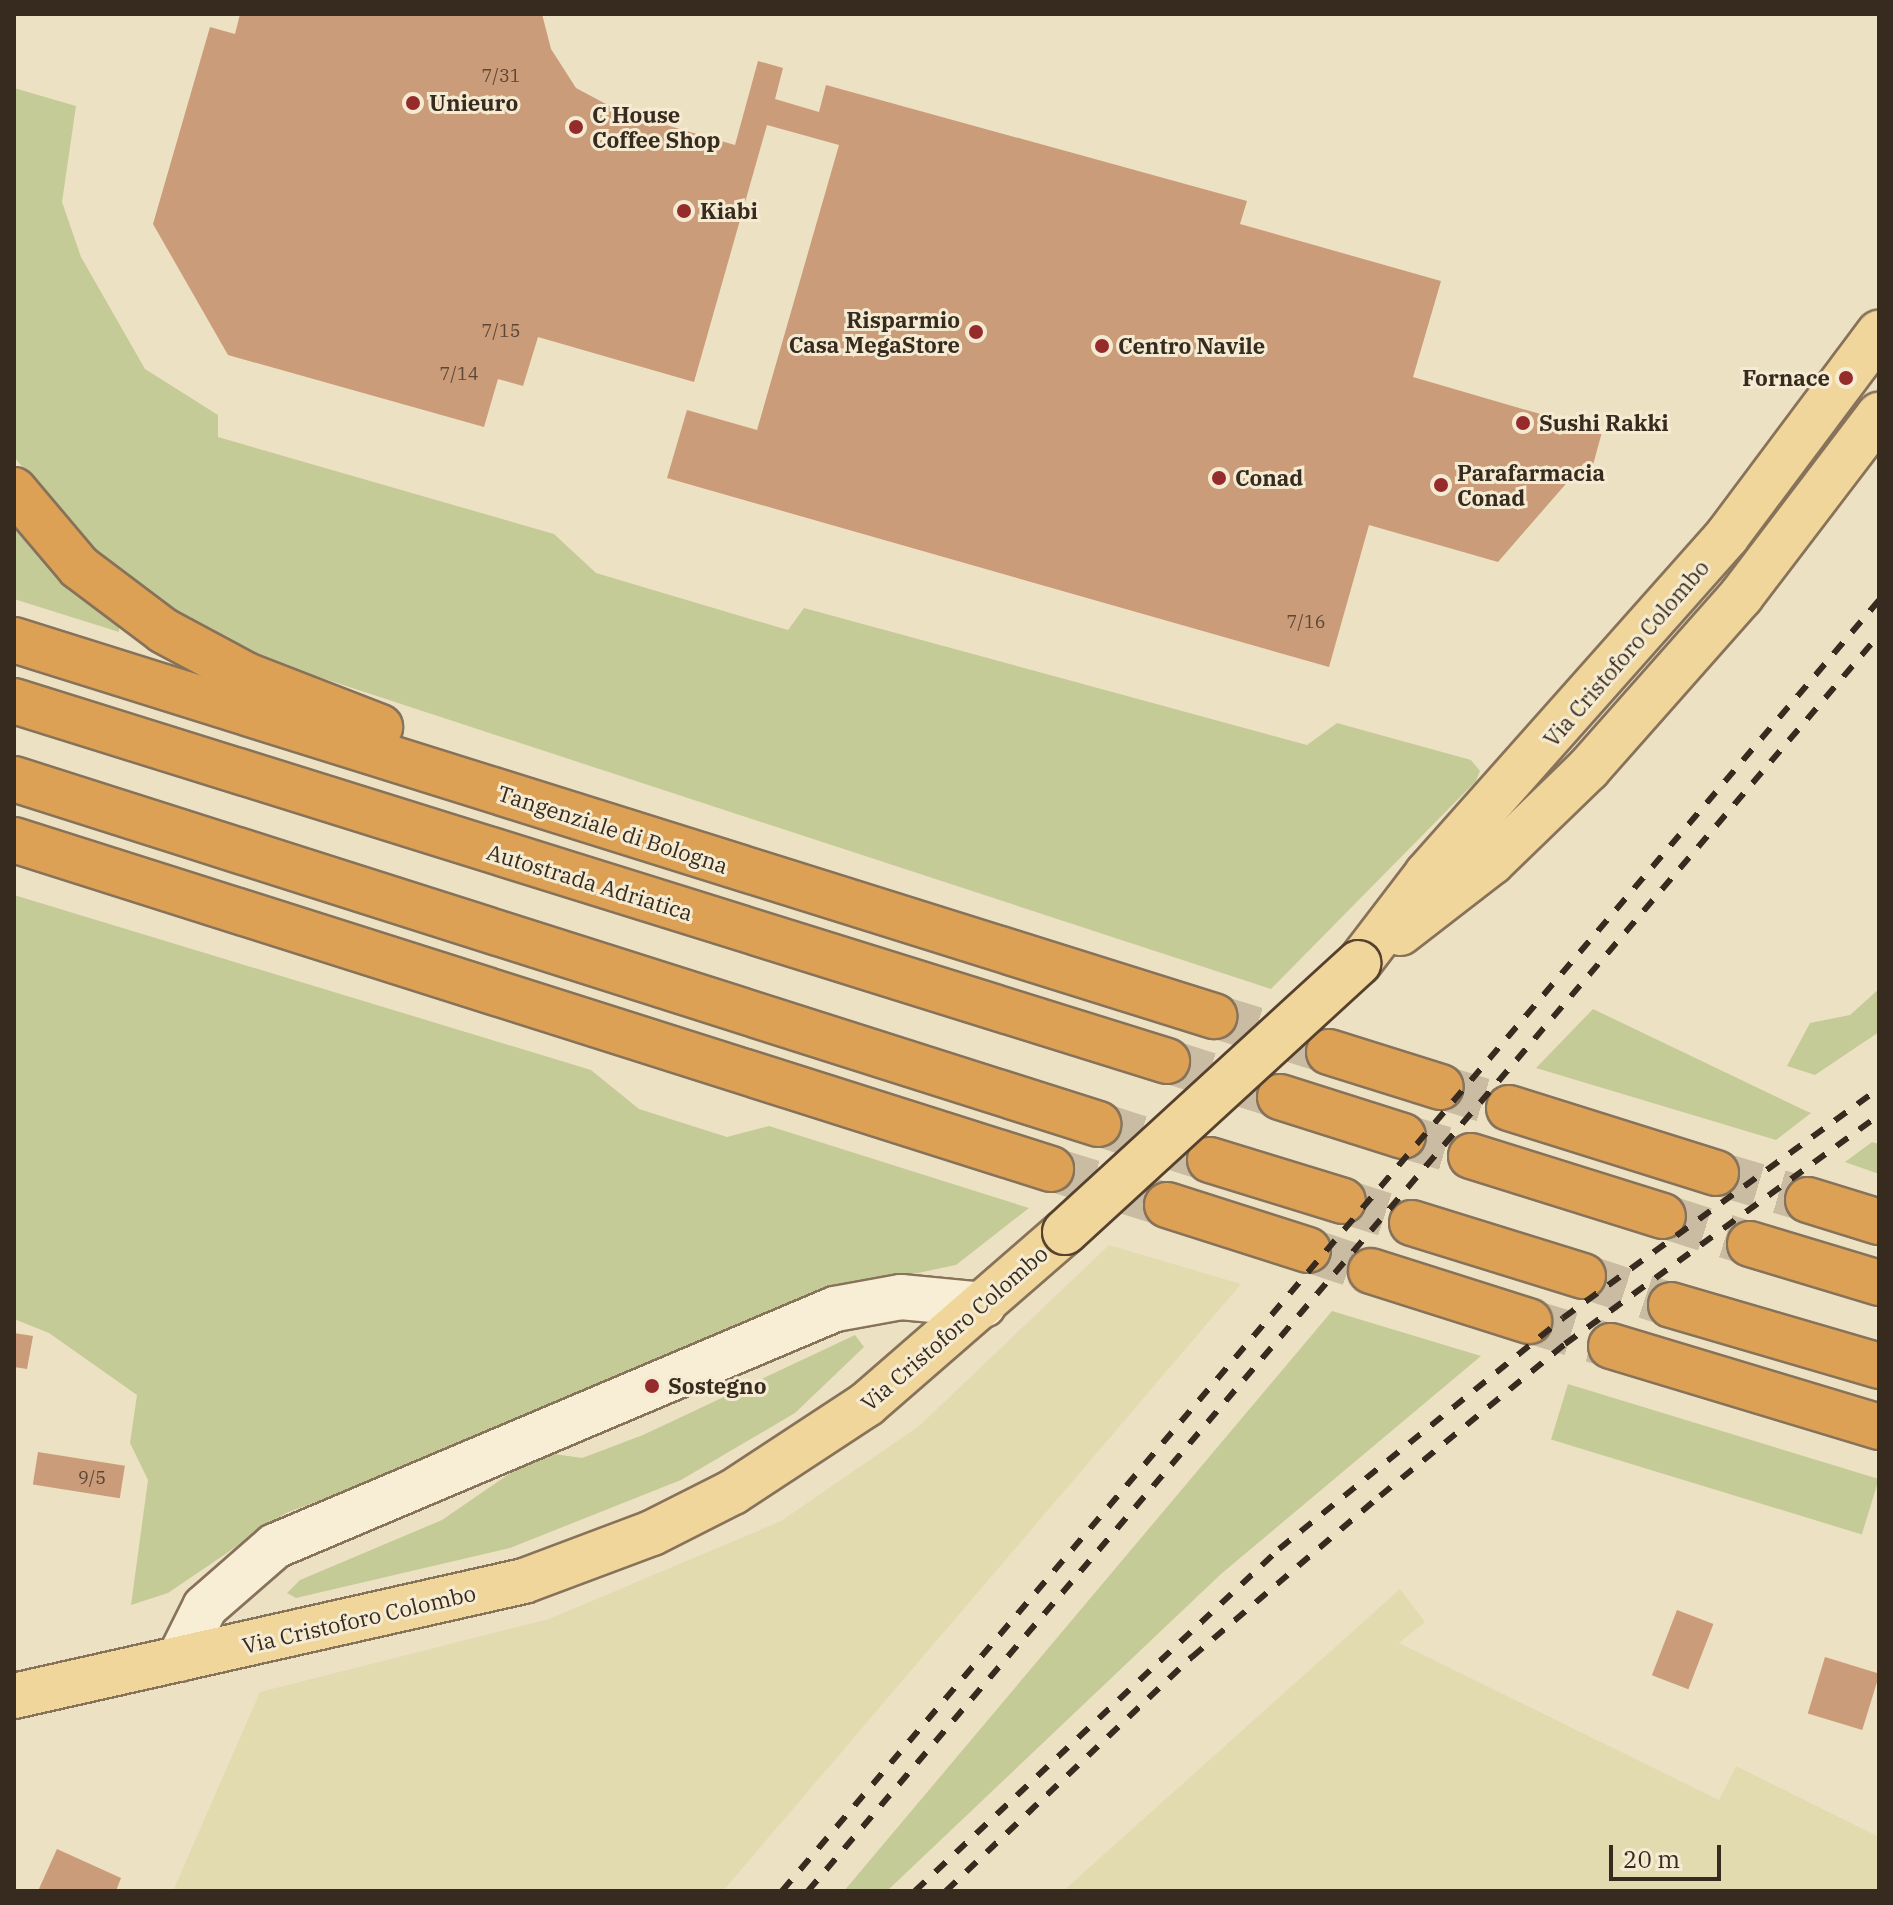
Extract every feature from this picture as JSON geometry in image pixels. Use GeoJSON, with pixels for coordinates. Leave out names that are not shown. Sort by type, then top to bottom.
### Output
{"type":"FeatureCollection","features":[{"type":"Feature","properties":{"kind":"highway"},"geometry":{"type":"LineString","coordinates":[[14,490],[104,588],[215,661],[725,864]]}},
{"type":"Feature","properties":{"kind":"highway","name":"Tangenziale di Bologna"},"geometry":{"type":"LineString","coordinates":[[14,640],[1214,1016]]}},
{"type":"Feature","properties":{"kind":"highway","name":"Autostrada Adriatica"},"geometry":{"type":"LineString","coordinates":[[14,701],[1167,1061]]}},
{"type":"Feature","properties":{"kind":"highway"},"geometry":{"type":"LineString","coordinates":[[14,779],[1098,1124]]}},
{"type":"Feature","properties":{"kind":"highway"},"geometry":{"type":"LineString","coordinates":[[14,840],[1051,1169]]}},
{"type":"Feature","properties":{"kind":"highway"},"geometry":{"type":"LineString","coordinates":[[14,862],[628,1035]]}},
{"type":"Feature","properties":{"kind":"highway"},"geometry":{"type":"LineString","coordinates":[[1329,1052],[1441,1087]]}},
{"type":"Feature","properties":{"kind":"highway"},"geometry":{"type":"LineString","coordinates":[[1280,1097],[1403,1136]]}},
{"type":"Feature","properties":{"kind":"highway"},"geometry":{"type":"LineString","coordinates":[[1509,1108],[1716,1173]]}},
{"type":"Feature","properties":{"kind":"highway"},"geometry":{"type":"LineString","coordinates":[[1471,1156],[1663,1216]]}},
{"type":"Feature","properties":{"kind":"highway"},"geometry":{"type":"LineString","coordinates":[[1210,1160],[1343,1201]]}},
{"type":"Feature","properties":{"kind":"highway"},"geometry":{"type":"LineString","coordinates":[[1808,1200],[1879,1222]]}},
{"type":"Feature","properties":{"kind":"highway"},"geometry":{"type":"LineString","coordinates":[[1167,1205],[1308,1250]]}},
{"type":"Feature","properties":{"kind":"highway"},"geometry":{"type":"LineString","coordinates":[[1412,1223],[1583,1276]]}},
{"type":"Feature","properties":{"kind":"highway"},"geometry":{"type":"LineString","coordinates":[[1750,1244],[1879,1283]]}},
{"type":"Feature","properties":{"kind":"highway"},"geometry":{"type":"LineString","coordinates":[[1371,1271],[1529,1321]]}},
{"type":"Feature","properties":{"kind":"highway"},"geometry":{"type":"LineString","coordinates":[[1671,1305],[1879,1366]]}},
{"type":"Feature","properties":{"kind":"highway"},"geometry":{"type":"LineString","coordinates":[[1611,1346],[1879,1427]]}},
{"type":"Feature","properties":{"kind":"main road","name":"Via Cristoforo Colombo"},"geometry":{"type":"LineString","coordinates":[[1359,963],[1427,874],[1727,536],[1879,333]]}},
{"type":"Feature","properties":{"kind":"main road","name":"Via Cristoforo Colombo"},"geometry":{"type":"LineString","coordinates":[[14,1696],[524,1581],[652,1533],[819,1438],[984,1305],[1359,963],[1492,862],[1569,788],[1741,596],[1879,415]]}},
{"type":"Feature","properties":{"kind":"lane"},"geometry":{"type":"LineString","coordinates":[[179,1659],[205,1607],[275,1546],[835,1309],[901,1297],[984,1305]]}},
{"type":"Feature","properties":{"kind":"shaded area"},"geometry":{"type":"Polygon","coordinates":[[[1109,1245],[1241,1284],[723,1891],[173,1891],[260,1692],[549,1619],[781,1521],[919,1426],[1109,1245]]]}},
{"type":"Feature","properties":{"kind":"shaded area"},"geometry":{"type":"Polygon","coordinates":[[[1400,1589],[1425,1622],[1399,1643],[1719,1800],[1736,1766],[1879,1837],[1879,1891],[1063,1891],[1400,1589]]]}},
{"type":"Feature","properties":{"kind":"green space"},"geometry":{"type":"Polygon","coordinates":[[[14,88],[76,106],[62,202],[81,257],[145,369],[218,415],[218,437],[554,534],[596,573],[788,630],[804,608],[1307,745],[1337,723],[1471,760],[1480,771],[1476,781],[1271,989],[230,648],[110,571],[14,457],[14,88]]]}},
{"type":"Feature","properties":{"kind":"green space"},"geometry":{"type":"Polygon","coordinates":[[[14,522],[119,624],[119,632],[14,599],[14,522]]]}},
{"type":"Feature","properties":{"kind":"green space"},"geometry":{"type":"Polygon","coordinates":[[[14,895],[591,1070],[639,1109],[727,1137],[769,1126],[1029,1208],[956,1265],[851,1287],[644,1365],[435,1458],[286,1513],[168,1593],[131,1605],[148,1480],[130,1443],[137,1395],[49,1333],[14,1319],[14,895]]]}},
{"type":"Feature","properties":{"kind":"green space"},"geometry":{"type":"Polygon","coordinates":[[[1879,989],[1879,1032],[1815,1075],[1787,1066],[1810,1023],[1850,1015],[1879,989]]]}},
{"type":"Feature","properties":{"kind":"green space"},"geometry":{"type":"Polygon","coordinates":[[[1593,1009],[1811,1113],[1776,1140],[1536,1068],[1593,1009]]]}},
{"type":"Feature","properties":{"kind":"green space"},"geometry":{"type":"Polygon","coordinates":[[[1872,1142],[1879,1144],[1879,1174],[1845,1162],[1872,1142]]]}},
{"type":"Feature","properties":{"kind":"green space"},"geometry":{"type":"Polygon","coordinates":[[[1332,1311],[1481,1356],[1221,1574],[887,1891],[844,1891],[1332,1311]]]}},
{"type":"Feature","properties":{"kind":"green space"},"geometry":{"type":"Polygon","coordinates":[[[855,1335],[864,1347],[795,1413],[681,1480],[510,1548],[296,1598],[287,1593],[300,1580],[442,1520],[519,1467],[554,1454],[582,1458],[643,1435],[855,1335]]]}},
{"type":"Feature","properties":{"kind":"green space"},"geometry":{"type":"Polygon","coordinates":[[[1568,1384],[1879,1479],[1862,1534],[1551,1439],[1568,1384]]]}},
{"type":"Feature","properties":{"kind":"building","name":"Centro Navile"},"geometry":{"type":"Polygon","coordinates":[[[240,14],[542,14],[551,49],[576,88],[621,112],[735,145],[758,61],[783,68],[775,99],[819,112],[826,85],[1247,201],[1240,224],[1441,281],[1413,377],[1602,432],[1593,465],[1584,463],[1498,562],[1369,525],[1329,667],[667,478],[687,410],[757,430],[839,145],[767,125],[694,382],[538,337],[523,386],[498,379],[484,427],[228,355],[153,224],[210,27],[235,34],[240,14]]]}},
{"type":"Feature","properties":{"kind":"building"},"geometry":{"type":"Polygon","coordinates":[[[14,1333],[33,1336],[27,1369],[14,1367],[14,1333]]]}},
{"type":"Feature","properties":{"kind":"building"},"geometry":{"type":"Polygon","coordinates":[[[38,1452],[125,1466],[120,1498],[33,1485],[38,1452]]]}},
{"type":"Feature","properties":{"kind":"building"},"geometry":{"type":"Polygon","coordinates":[[[1677,1610],[1713,1624],[1688,1689],[1652,1675],[1677,1610]]]}},
{"type":"Feature","properties":{"kind":"building"},"geometry":{"type":"Polygon","coordinates":[[[1825,1657],[1879,1674],[1862,1730],[1808,1713],[1825,1657]]]}},
{"type":"Feature","properties":{"kind":"building"},"geometry":{"type":"Polygon","coordinates":[[[57,1849],[121,1878],[116,1891],[38,1891],[57,1849]]]}},
{"type":"Feature","properties":{"kind":"tunnel"},"geometry":{"type":"LineString","coordinates":[[1214,1016],[1329,1052]]}},
{"type":"Feature","properties":{"kind":"tunnel"},"geometry":{"type":"LineString","coordinates":[[1167,1061],[1280,1097]]}},
{"type":"Feature","properties":{"kind":"tunnel"},"geometry":{"type":"LineString","coordinates":[[1441,1087],[1509,1108]]}},
{"type":"Feature","properties":{"kind":"tunnel"},"geometry":{"type":"LineString","coordinates":[[1098,1124],[1210,1160]]}},
{"type":"Feature","properties":{"kind":"tunnel"},"geometry":{"type":"LineString","coordinates":[[1403,1136],[1471,1156]]}},
{"type":"Feature","properties":{"kind":"tunnel"},"geometry":{"type":"LineString","coordinates":[[1051,1169],[1167,1205]]}},
{"type":"Feature","properties":{"kind":"tunnel"},"geometry":{"type":"LineString","coordinates":[[1716,1173],[1808,1200]]}},
{"type":"Feature","properties":{"kind":"tunnel"},"geometry":{"type":"LineString","coordinates":[[1343,1201],[1412,1223]]}},
{"type":"Feature","properties":{"kind":"tunnel"},"geometry":{"type":"LineString","coordinates":[[1663,1216],[1750,1244]]}},
{"type":"Feature","properties":{"kind":"tunnel"},"geometry":{"type":"LineString","coordinates":[[1308,1250],[1371,1271]]}},
{"type":"Feature","properties":{"kind":"tunnel"},"geometry":{"type":"LineString","coordinates":[[1583,1276],[1671,1305]]}},
{"type":"Feature","properties":{"kind":"tunnel"},"geometry":{"type":"LineString","coordinates":[[1529,1321],[1611,1346]]}},
{"type":"Feature","properties":{"kind":"railway"},"geometry":{"type":"LineString","coordinates":[[782,1891],[1879,600]]}},
{"type":"Feature","properties":{"kind":"railway"},"geometry":{"type":"LineString","coordinates":[[808,1891],[1879,635]]}},
{"type":"Feature","properties":{"kind":"railway"},"geometry":{"type":"LineString","coordinates":[[915,1891],[1279,1549],[1563,1318],[1879,1088]]}},
{"type":"Feature","properties":{"kind":"railway"},"geometry":{"type":"LineString","coordinates":[[946,1891],[1192,1657],[1380,1496],[1565,1344],[1879,1115]]}},
{"type":"Feature","properties":{"kind":"place","name":"Unieuro"},"geometry":{"type":"Point","coordinates":[413,103]}},
{"type":"Feature","properties":{"kind":"place","name":"C House Coffee Shop"},"geometry":{"type":"Point","coordinates":[576,127]}},
{"type":"Feature","properties":{"kind":"place","name":"Kiabi"},"geometry":{"type":"Point","coordinates":[684,211]}},
{"type":"Feature","properties":{"kind":"place","name":"Risparmio Casa MegaStore"},"geometry":{"type":"Point","coordinates":[976,332]}},
{"type":"Feature","properties":{"kind":"place","name":"Centro Navile"},"geometry":{"type":"Point","coordinates":[1102,346]}},
{"type":"Feature","properties":{"kind":"place","name":"Fornace"},"geometry":{"type":"Point","coordinates":[1846,378]}},
{"type":"Feature","properties":{"kind":"place","name":"Sushi Rakki"},"geometry":{"type":"Point","coordinates":[1523,423]}},
{"type":"Feature","properties":{"kind":"place","name":"Conad"},"geometry":{"type":"Point","coordinates":[1219,478]}},
{"type":"Feature","properties":{"kind":"place","name":"Parafarmacia Conad"},"geometry":{"type":"Point","coordinates":[1441,485]}},
{"type":"Feature","properties":{"kind":"place","name":"Sostegno"},"geometry":{"type":"Point","coordinates":[652,1386]}}]}
